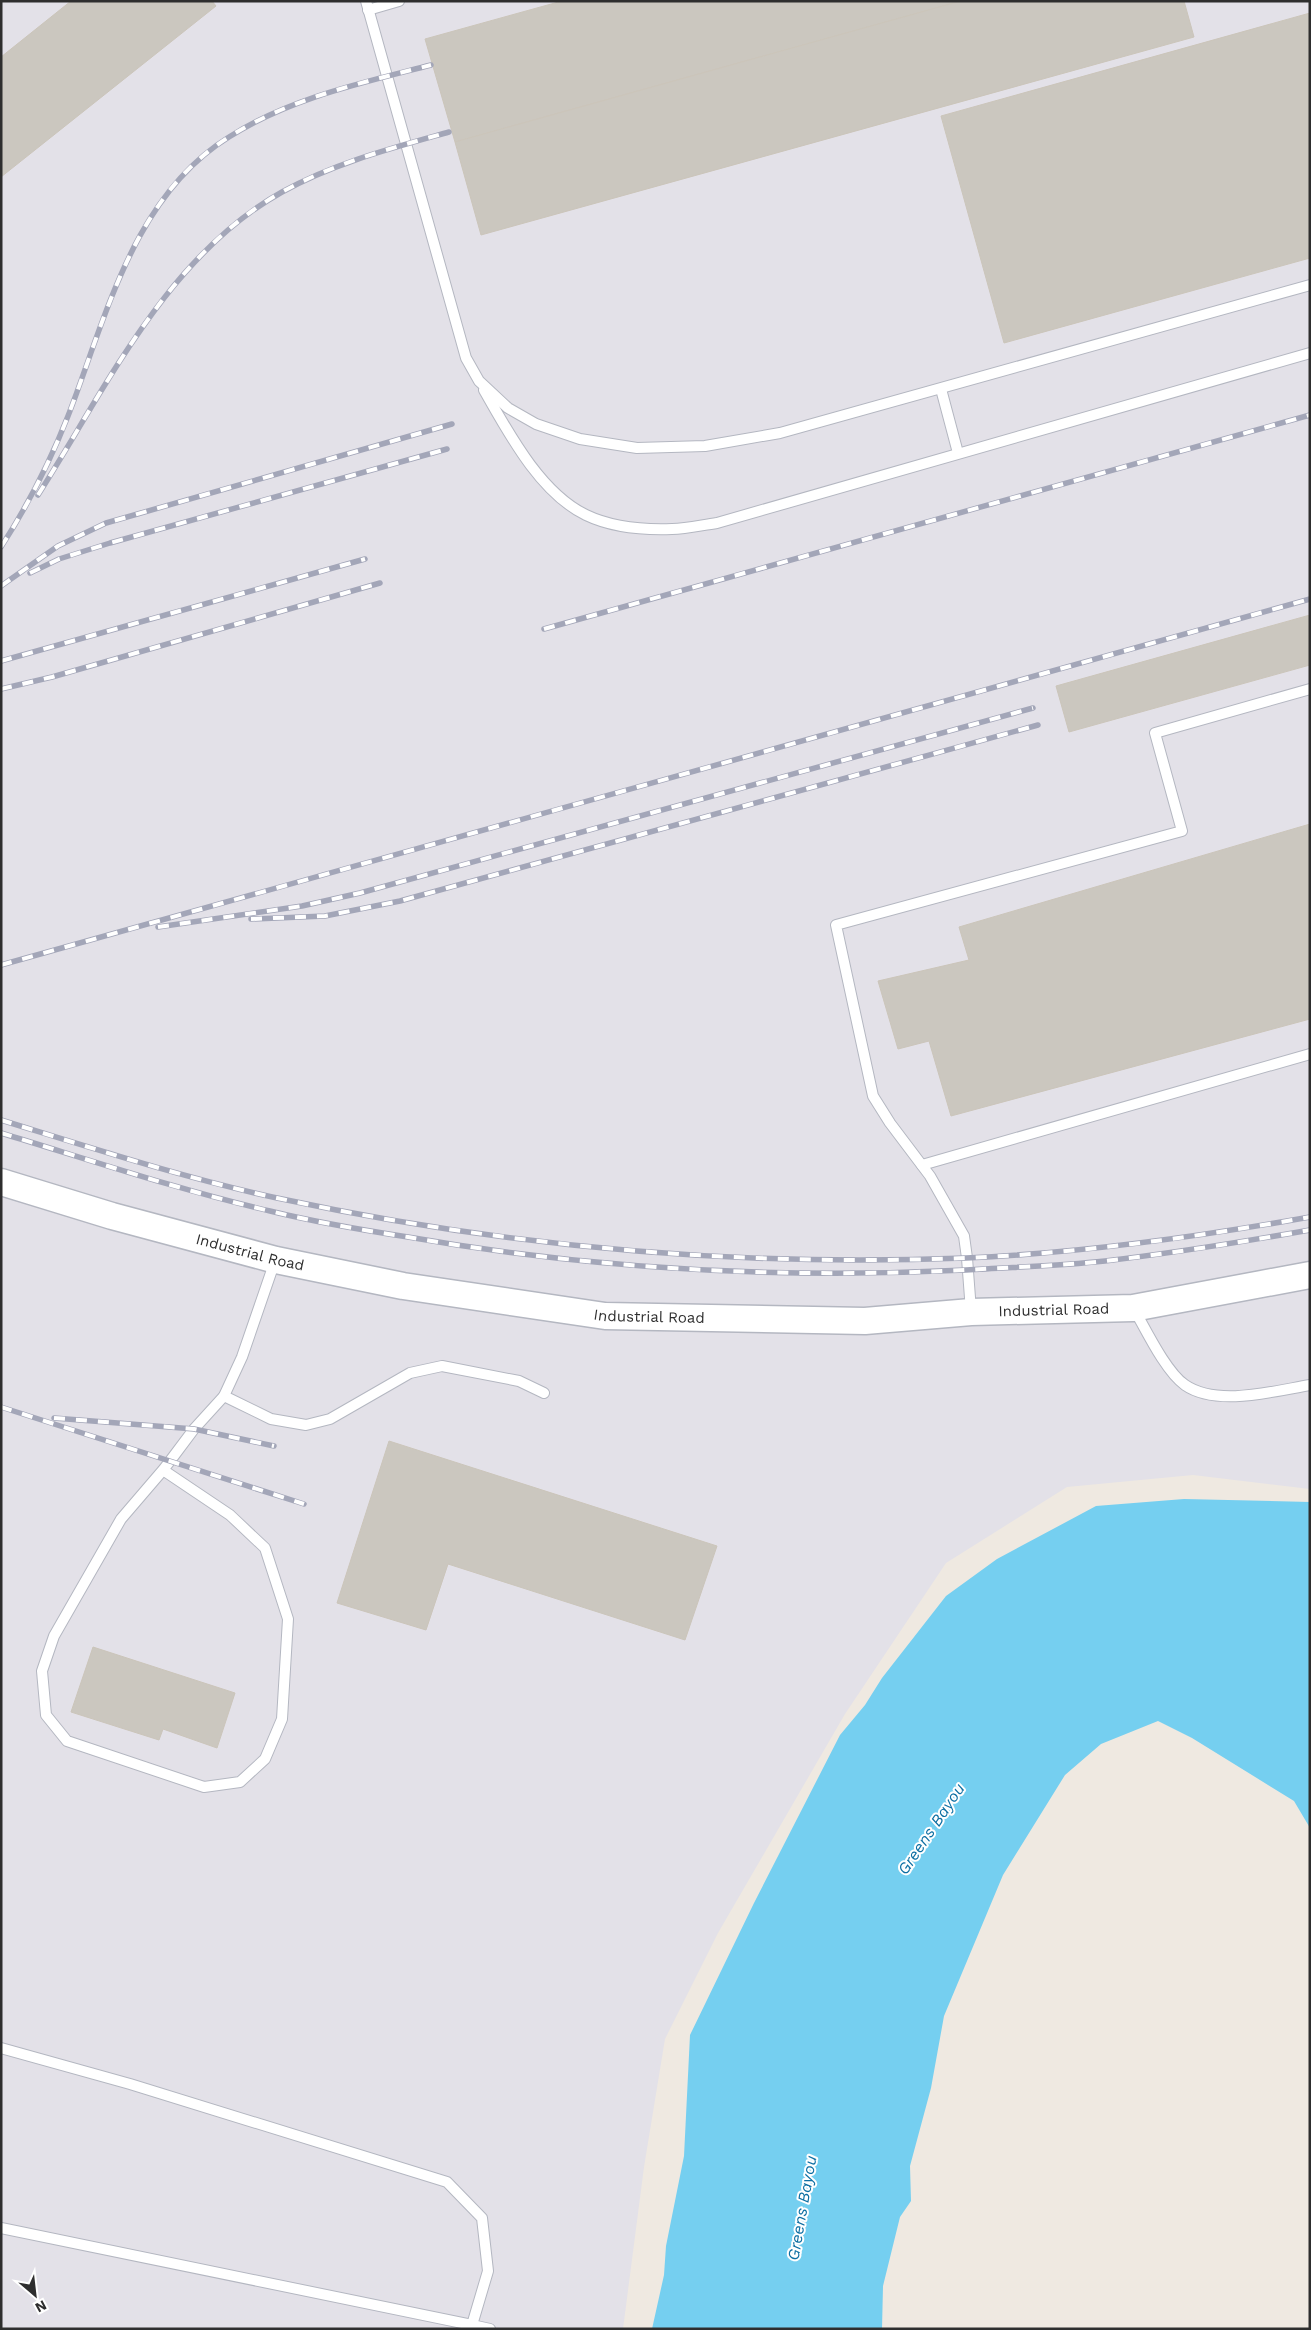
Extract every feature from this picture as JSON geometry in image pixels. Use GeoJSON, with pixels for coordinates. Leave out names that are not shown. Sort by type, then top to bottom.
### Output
{"type":"FeatureCollection","features":[{"type":"Feature","properties":{"kind":"street","name":"Industrial Road"},"geometry":{"type":"LineString","coordinates":[[1,1182],[112,1216],[276,1260],[403,1286],[605,1316],[865,1321],[971,1312],[1133,1308],[1310,1275]]}},
{"type":"Feature","properties":{"kind":"lane"},"geometry":{"type":"LineString","coordinates":[[399,1],[367,5],[466,358],[504,426],[529,462],[561,500],[586,516],[628,527],[672,529],[717,523],[1310,353]]}},
{"type":"Feature","properties":{"kind":"lane"},"geometry":{"type":"LineString","coordinates":[[479,382],[508,408],[536,424],[580,439],[637,448],[704,446],[780,433],[941,390],[1310,285]]}},
{"type":"Feature","properties":{"kind":"lane"},"geometry":{"type":"LineString","coordinates":[[941,390],[958,453]]}},
{"type":"Feature","properties":{"kind":"lane"},"geometry":{"type":"LineString","coordinates":[[971,1312],[964,1236],[930,1176],[873,1096],[836,925],[1182,832],[1155,733],[1310,690]]}},
{"type":"Feature","properties":{"kind":"lane"},"geometry":{"type":"LineString","coordinates":[[922,1165],[1310,1054]]}},
{"type":"Feature","properties":{"kind":"lane"},"geometry":{"type":"LineString","coordinates":[[163,1470],[230,1515],[265,1548],[288,1619],[282,1720],[264,1759],[240,1782],[204,1787],[66,1741],[46,1715],[42,1671],[54,1636],[121,1518],[163,1470],[194,1429],[224,1396],[242,1357],[276,1260]]}},
{"type":"Feature","properties":{"kind":"lane"},"geometry":{"type":"LineString","coordinates":[[1133,1308],[1168,1366],[1184,1385],[1200,1393],[1237,1396],[1310,1386]]}},
{"type":"Feature","properties":{"kind":"lane"},"geometry":{"type":"LineString","coordinates":[[224,1396],[271,1419],[306,1425],[330,1419],[410,1374],[442,1366],[519,1381],[544,1394]]}},
{"type":"Feature","properties":{"kind":"lane"},"geometry":{"type":"LineString","coordinates":[[1,2048],[130,2084],[447,2182],[482,2218],[488,2271],[472,2325]]}},
{"type":"Feature","properties":{"kind":"lane"},"geometry":{"type":"LineString","coordinates":[[1,2228],[490,2329]]}},
{"type":"Feature","properties":{"kind":"shaded area"},"geometry":{"type":"Polygon","coordinates":[[[1,1],[1310,1],[1310,1489],[1193,1475],[1067,1487],[946,1563],[845,1714],[718,1933],[665,2039],[644,2167],[623,2329],[1,2329],[1,1]]]}},
{"type":"Feature","properties":{"kind":"water","name":"Greens Bayou"},"geometry":{"type":"Polygon","coordinates":[[[1184,1499],[1310,1502],[1310,1828],[1294,1801],[1192,1738],[1158,1721],[1101,1744],[1065,1775],[1003,1875],[944,2016],[931,2088],[910,2166],[911,2201],[900,2217],[883,2286],[882,2329],[652,2329],[664,2275],[666,2246],[684,2156],[690,2035],[754,1903],[840,1735],[865,1705],[882,1678],[946,1596],[997,1559],[1096,1506],[1184,1499]]]}},
{"type":"Feature","properties":{"kind":"building"},"geometry":{"type":"Polygon","coordinates":[[[71,1],[212,1],[216,6],[1,177],[1,57],[71,1]]]}},
{"type":"Feature","properties":{"kind":"building"},"geometry":{"type":"Polygon","coordinates":[[[562,1],[961,1],[455,142],[425,39],[562,1]]]}},
{"type":"Feature","properties":{"kind":"building"},"geometry":{"type":"Polygon","coordinates":[[[961,1],[1184,1],[1194,37],[481,235],[455,142],[961,1]]]}},
{"type":"Feature","properties":{"kind":"building"},"geometry":{"type":"Polygon","coordinates":[[[1310,13],[1310,258],[1004,343],[941,116],[1310,13]]]}},
{"type":"Feature","properties":{"kind":"building"},"geometry":{"type":"Polygon","coordinates":[[[1310,615],[1310,665],[1069,732],[1056,686],[1310,615]]]}},
{"type":"Feature","properties":{"kind":"building"},"geometry":{"type":"Polygon","coordinates":[[[1310,824],[1310,1019],[951,1116],[929,1041],[898,1049],[878,981],[969,960],[959,927],[1310,824]]]}},
{"type":"Feature","properties":{"kind":"building"},"geometry":{"type":"Polygon","coordinates":[[[389,1441],[717,1546],[685,1640],[448,1564],[426,1630],[337,1603],[389,1441]]]}},
{"type":"Feature","properties":{"kind":"building"},"geometry":{"type":"Polygon","coordinates":[[[93,1647],[235,1693],[217,1748],[163,1729],[159,1740],[71,1712],[93,1647]]]}},
{"type":"Feature","properties":{"kind":"railway"},"geometry":{"type":"LineString","coordinates":[[1,547],[38,483],[54,450],[110,300],[127,262],[146,225],[169,192],[196,162],[229,137],[252,123],[327,93],[431,65]]}},
{"type":"Feature","properties":{"kind":"railway"},"geometry":{"type":"LineString","coordinates":[[38,495],[142,327],[172,288],[205,251],[241,219],[282,192],[343,164],[449,132]]}},
{"type":"Feature","properties":{"kind":"railway"},"geometry":{"type":"LineString","coordinates":[[544,629],[1310,415]]}},
{"type":"Feature","properties":{"kind":"railway"},"geometry":{"type":"LineString","coordinates":[[1,586],[58,546],[106,523],[452,424]]}},
{"type":"Feature","properties":{"kind":"railway"},"geometry":{"type":"LineString","coordinates":[[30,573],[59,559],[110,543],[447,449]]}},
{"type":"Feature","properties":{"kind":"railway"},"geometry":{"type":"LineString","coordinates":[[1,661],[365,559]]}},
{"type":"Feature","properties":{"kind":"railway"},"geometry":{"type":"LineString","coordinates":[[1,689],[52,677],[380,583]]}},
{"type":"Feature","properties":{"kind":"railway"},"geometry":{"type":"LineString","coordinates":[[1,965],[1310,599]]}},
{"type":"Feature","properties":{"kind":"railway"},"geometry":{"type":"LineString","coordinates":[[158,927],[302,906],[360,893],[1033,708]]}},
{"type":"Feature","properties":{"kind":"railway"},"geometry":{"type":"LineString","coordinates":[[251,919],[325,916],[400,901],[1038,725]]}},
{"type":"Feature","properties":{"kind":"railway"},"geometry":{"type":"LineString","coordinates":[[1,1120],[173,1172],[277,1198],[362,1215],[447,1229],[533,1240],[706,1256],[880,1260],[1009,1256],[1139,1243],[1310,1217]]}},
{"type":"Feature","properties":{"kind":"railway"},"geometry":{"type":"LineString","coordinates":[[1,1133],[168,1184],[304,1219],[477,1248],[616,1264],[756,1272],[826,1273],[966,1270],[1105,1261],[1208,1247],[1310,1230]]}},
{"type":"Feature","properties":{"kind":"railway"},"geometry":{"type":"LineString","coordinates":[[1,1407],[304,1504]]}},
{"type":"Feature","properties":{"kind":"railway"},"geometry":{"type":"LineString","coordinates":[[54,1418],[194,1429],[274,1446]]}}]}
